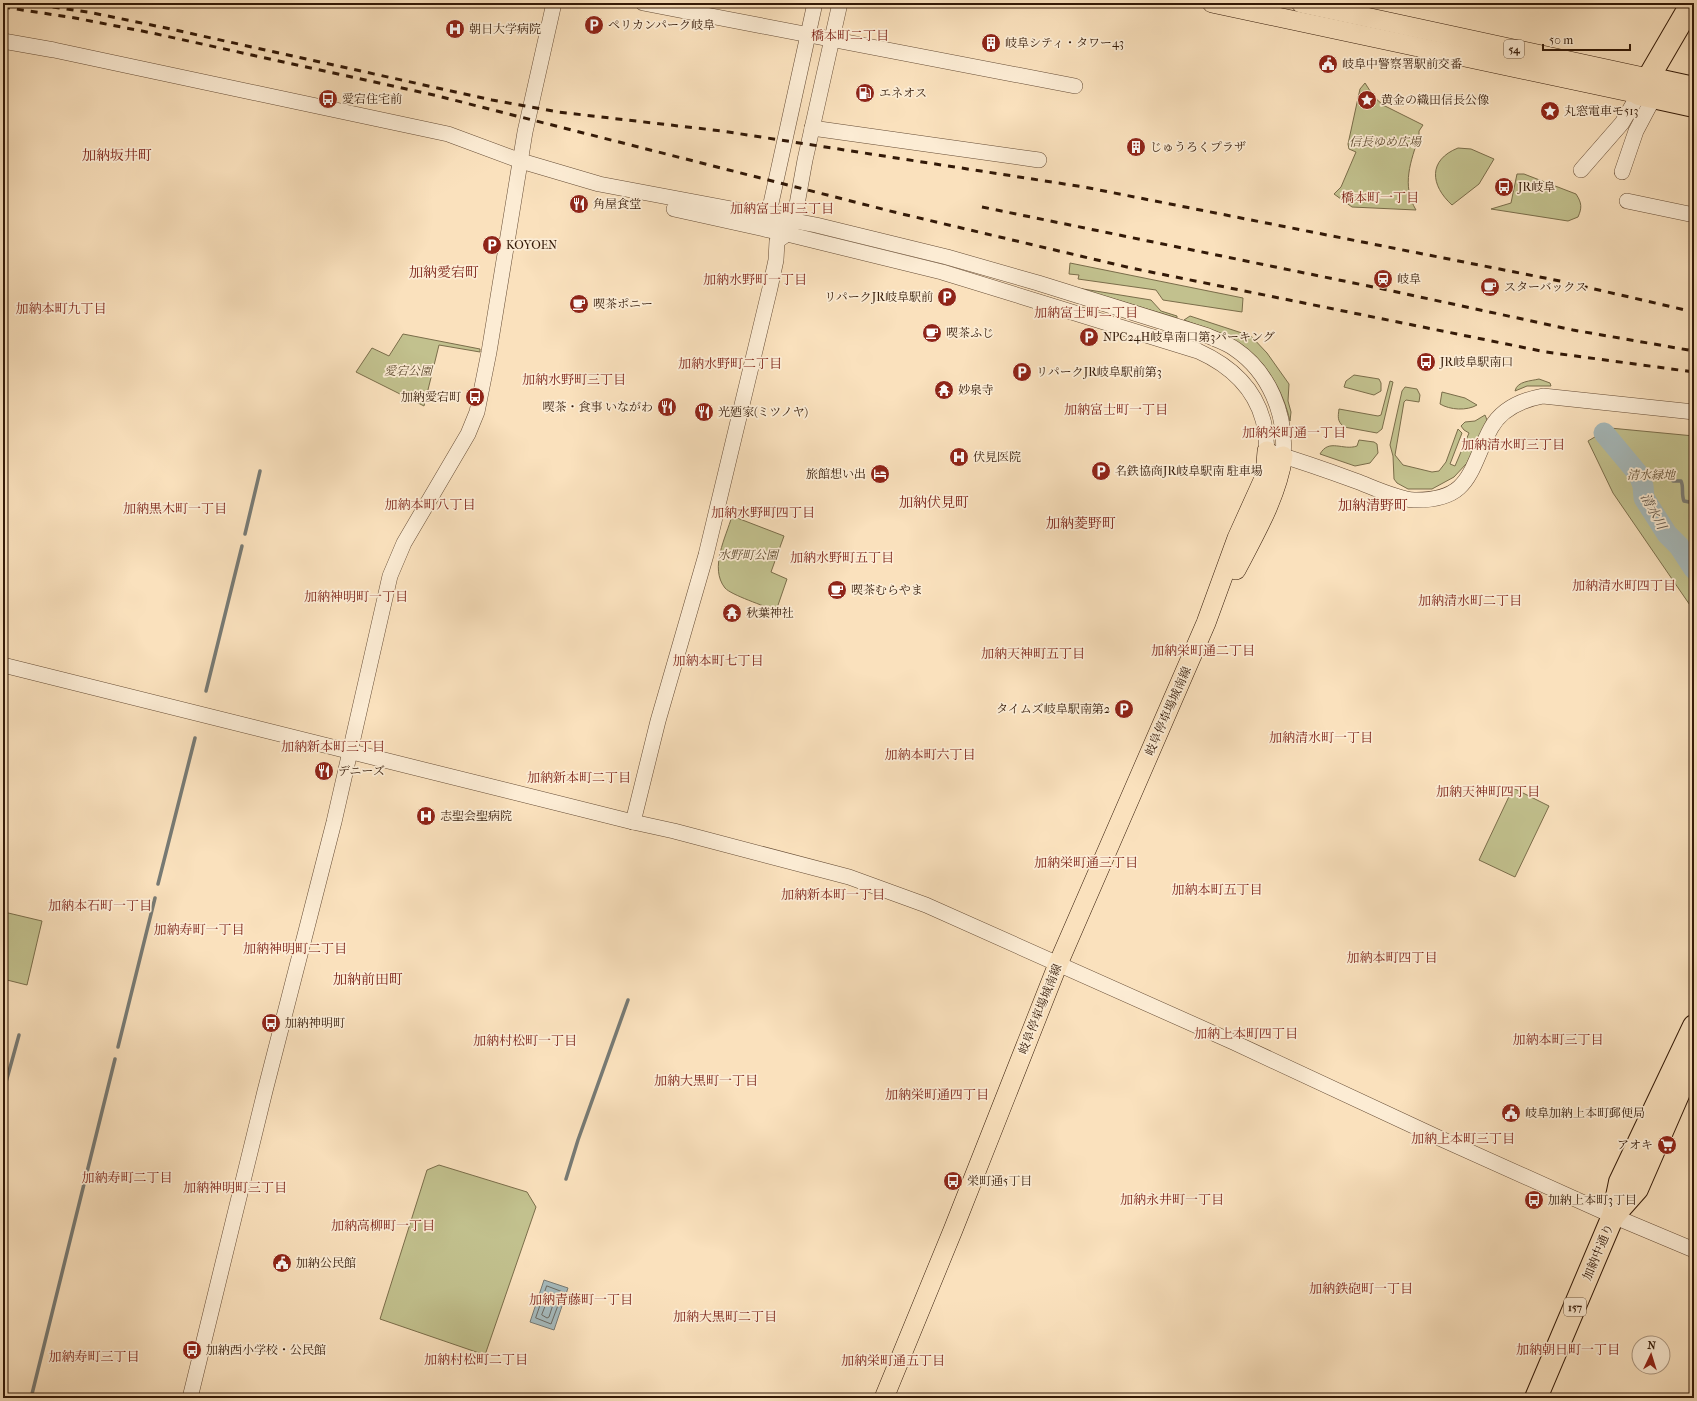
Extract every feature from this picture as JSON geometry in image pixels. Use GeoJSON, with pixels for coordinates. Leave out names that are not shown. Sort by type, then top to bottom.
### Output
{"type":"FeatureCollection","features":[{"type":"Feature","properties":{"kind":"highway"},"geometry":{"type":"LineString","coordinates":[[1651,88],[1692,3]]}},
{"type":"Feature","properties":{"kind":"highway"},"geometry":{"type":"LineString","coordinates":[[1651,88],[1694,28]]}},
{"type":"Feature","properties":{"kind":"highway"},"geometry":{"type":"LineString","coordinates":[[1651,88],[1694,88]]}},
{"type":"Feature","properties":{"kind":"highway"},"geometry":{"type":"LineString","coordinates":[[1651,88],[1694,106]]}},
{"type":"Feature","properties":{"kind":"highway","name":"加納中通り"},"geometry":{"type":"LineString","coordinates":[[1536,1398],[1613,1216],[1620,1182],[1694,1026]]}},
{"type":"Feature","properties":{"kind":"highway","name":"加納中通り"},"geometry":{"type":"LineString","coordinates":[[1613,1216],[1637,1189],[1694,1057]]}},
{"type":"Feature","properties":{"kind":"main road","name":"54"},"geometry":{"type":"LineString","coordinates":[[1212,3],[1378,20],[1651,88]]}},
{"type":"Feature","properties":{"kind":"main road","name":"54"},"geometry":{"type":"LineString","coordinates":[[1301,3],[1357,17]]}},
{"type":"Feature","properties":{"kind":"main road","name":"岐阜停車場城南線"},"geometry":{"type":"LineString","coordinates":[[884,1398],[953,1230],[1058,964],[1206,623],[1251,542],[1278,481],[1275,453]]}},
{"type":"Feature","properties":{"kind":"street"},"geometry":{"type":"LineString","coordinates":[[190,1398],[267,1083],[334,822],[394,563],[420,514],[468,434],[477,412],[492,338],[521,161],[536,83],[554,3]]}},
{"type":"Feature","properties":{"kind":"street"},"geometry":{"type":"LineString","coordinates":[[643,3],[1075,86]]}},
{"type":"Feature","properties":{"kind":"street"},"geometry":{"type":"LineString","coordinates":[[633,822],[660,714],[718,504],[772,281],[808,35],[815,3]]}},
{"type":"Feature","properties":{"kind":"street"},"geometry":{"type":"LineString","coordinates":[[779,228],[812,128],[840,3]]}},
{"type":"Feature","properties":{"kind":"street"},"geometry":{"type":"LineString","coordinates":[[3,41],[54,50],[448,134],[521,161],[555,178],[596,192],[779,228],[947,257],[1038,283],[1221,341],[1235,348],[1245,356],[1266,379],[1281,421],[1275,453]]}},
{"type":"Feature","properties":{"kind":"street"},"geometry":{"type":"LineString","coordinates":[[1581,170],[1651,88]]}},
{"type":"Feature","properties":{"kind":"street"},"geometry":{"type":"LineString","coordinates":[[1622,172],[1651,88]]}},
{"type":"Feature","properties":{"kind":"street"},"geometry":{"type":"LineString","coordinates":[[812,128],[1039,160]]}},
{"type":"Feature","properties":{"kind":"street"},"geometry":{"type":"LineString","coordinates":[[1627,201],[1694,215]]}},
{"type":"Feature","properties":{"kind":"street"},"geometry":{"type":"LineString","coordinates":[[779,228],[942,272],[1198,351],[1211,357],[1241,380],[1252,393],[1264,420],[1275,453]]}},
{"type":"Feature","properties":{"kind":"street"},"geometry":{"type":"LineString","coordinates":[[1275,453],[1317,466],[1386,492],[1412,500],[1451,494],[1465,483],[1475,466],[1492,428],[1508,410],[1526,399],[1543,396],[1694,412]]}},
{"type":"Feature","properties":{"kind":"street"},"geometry":{"type":"LineString","coordinates":[[3,665],[674,831],[849,877],[926,905],[1613,1216],[1694,1250]]}},
{"type":"Feature","properties":{"kind":"green space","name":"信長ゆめ広場"},"geometry":{"type":"Polygon","coordinates":[[[1365,83],[1374,97],[1383,105],[1423,125],[1419,131],[1408,182],[1411,201],[1416,210],[1352,207],[1334,194],[1341,187],[1356,152],[1349,149],[1348,144],[1360,89],[1365,83]]]}},
{"type":"Feature","properties":{"kind":"green space"},"geometry":{"type":"Polygon","coordinates":[[[1458,148],[1471,149],[1494,159],[1479,184],[1452,205],[1439,189],[1436,181],[1436,174],[1437,166],[1441,159],[1448,153],[1458,148]]]}},
{"type":"Feature","properties":{"kind":"green space"},"geometry":{"type":"Polygon","coordinates":[[[1517,174],[1524,174],[1576,194],[1581,206],[1578,217],[1568,221],[1491,209],[1511,203],[1517,174]]]}},
{"type":"Feature","properties":{"kind":"green space"},"geometry":{"type":"Polygon","coordinates":[[[1070,263],[1243,298],[1242,312],[1163,300],[1156,290],[1078,279],[1079,275],[1069,274],[1070,263]]]}},
{"type":"Feature","properties":{"kind":"green space"},"geometry":{"type":"Polygon","coordinates":[[[1077,288],[1151,300],[1161,311],[1177,316],[1177,318],[1077,288]]]}},
{"type":"Feature","properties":{"kind":"green space"},"geometry":{"type":"Polygon","coordinates":[[[1190,316],[1251,336],[1267,353],[1289,384],[1288,401],[1291,412],[1290,421],[1278,388],[1265,367],[1257,358],[1249,350],[1233,339],[1184,320],[1190,316]]]}},
{"type":"Feature","properties":{"kind":"green space","name":"愛宕公園"},"geometry":{"type":"Polygon","coordinates":[[[403,334],[480,349],[480,352],[439,345],[424,406],[356,372],[372,348],[389,356],[403,334]]]}},
{"type":"Feature","properties":{"kind":"green space"},"geometry":{"type":"Polygon","coordinates":[[[1354,375],[1379,379],[1381,383],[1381,391],[1374,395],[1344,387],[1346,381],[1354,375]]]}},
{"type":"Feature","properties":{"kind":"green space"},"geometry":{"type":"Polygon","coordinates":[[[1539,379],[1550,383],[1551,386],[1527,386],[1515,391],[1521,383],[1539,379]]]}},
{"type":"Feature","properties":{"kind":"green space"},"geometry":{"type":"Polygon","coordinates":[[[1390,381],[1393,382],[1382,429],[1377,433],[1344,427],[1340,423],[1338,419],[1339,409],[1378,416],[1381,415],[1390,381]]]}},
{"type":"Feature","properties":{"kind":"green space"},"geometry":{"type":"Polygon","coordinates":[[[1405,387],[1417,389],[1420,395],[1419,402],[1406,400],[1404,402],[1395,455],[1403,465],[1432,472],[1439,471],[1446,462],[1458,429],[1462,433],[1450,464],[1455,466],[1469,433],[1461,426],[1465,422],[1475,421],[1485,415],[1487,420],[1467,463],[1454,477],[1432,489],[1408,489],[1397,483],[1394,479],[1393,456],[1390,445],[1402,391],[1405,387]]]}},
{"type":"Feature","properties":{"kind":"green space"},"geometry":{"type":"Polygon","coordinates":[[[1442,392],[1465,398],[1477,405],[1464,409],[1453,409],[1444,406],[1440,404],[1442,392]]]}},
{"type":"Feature","properties":{"kind":"green space","name":"清水緑地"},"geometry":{"type":"Polygon","coordinates":[[[1610,428],[1694,436],[1694,611],[1613,493],[1588,441],[1610,428]]]}},
{"type":"Feature","properties":{"kind":"green space"},"geometry":{"type":"Polygon","coordinates":[[[1359,440],[1374,442],[1377,444],[1378,453],[1370,463],[1355,466],[1320,454],[1324,449],[1332,446],[1357,446],[1359,440]]]}},
{"type":"Feature","properties":{"kind":"green space","name":"水野町公園"},"geometry":{"type":"Polygon","coordinates":[[[732,516],[784,536],[771,572],[787,579],[776,611],[728,591],[720,580],[718,571],[720,552],[732,516]]]}},
{"type":"Feature","properties":{"kind":"green space"},"geometry":{"type":"Polygon","coordinates":[[[1513,788],[1549,806],[1515,877],[1479,860],[1513,788]]]}},
{"type":"Feature","properties":{"kind":"green space"},"geometry":{"type":"Polygon","coordinates":[[[4,912],[42,921],[27,985],[3,979],[4,912]]]}},
{"type":"Feature","properties":{"kind":"green space"},"geometry":{"type":"Polygon","coordinates":[[[439,1165],[527,1192],[536,1207],[485,1355],[380,1319],[427,1170],[439,1165]]]}},
{"type":"Feature","properties":{"kind":"water"},"geometry":{"type":"Polygon","coordinates":[[[544,1280],[568,1288],[554,1330],[530,1322],[544,1280]]]}},
{"type":"Feature","properties":{"kind":"waterway","name":"清水川"},"geometry":{"type":"LineString","coordinates":[[1604,433],[1639,475],[1643,486],[1644,498],[1667,534],[1679,546],[1694,569]]}},
{"type":"Feature","properties":{"kind":"waterway"},"geometry":{"type":"LineString","coordinates":[[245,534],[260,471]]}},
{"type":"Feature","properties":{"kind":"waterway"},"geometry":{"type":"LineString","coordinates":[[1673,481],[1681,481],[1684,501],[1694,503]]}},
{"type":"Feature","properties":{"kind":"waterway"},"geometry":{"type":"LineString","coordinates":[[206,691],[242,546]]}},
{"type":"Feature","properties":{"kind":"waterway"},"geometry":{"type":"LineString","coordinates":[[158,884],[195,738]]}},
{"type":"Feature","properties":{"kind":"waterway"},"geometry":{"type":"LineString","coordinates":[[118,1047],[155,898]]}},
{"type":"Feature","properties":{"kind":"waterway"},"geometry":{"type":"LineString","coordinates":[[566,1179],[578,1140],[628,1000]]}},
{"type":"Feature","properties":{"kind":"waterway"},"geometry":{"type":"LineString","coordinates":[[3,1093],[19,1035]]}},
{"type":"Feature","properties":{"kind":"waterway"},"geometry":{"type":"LineString","coordinates":[[31,1398],[115,1059]]}},
{"type":"Feature","properties":{"kind":"railway"},"geometry":{"type":"LineString","coordinates":[[25,3],[88,12],[492,100],[558,112],[722,131],[1084,187],[1560,281],[1694,312]]}},
{"type":"Feature","properties":{"kind":"railway"},"geometry":{"type":"LineString","coordinates":[[3,7],[75,18],[152,33],[438,96],[898,213],[1131,268],[1546,352],[1694,372]]}},
{"type":"Feature","properties":{"kind":"railway"},"geometry":{"type":"LineString","coordinates":[[982,207],[1383,289],[1573,330],[1694,351]]}},
{"type":"Feature","properties":{"kind":"place","name":"ペリカンパーク岐阜"},"geometry":{"type":"Point","coordinates":[594,25]}},
{"type":"Feature","properties":{"kind":"place","name":"朝日大学病院"},"geometry":{"type":"Point","coordinates":[455,29]}},
{"type":"Feature","properties":{"kind":"place","name":"岐阜シティ・タワー43"},"geometry":{"type":"Point","coordinates":[991,43]}},
{"type":"Feature","properties":{"kind":"place","name":"岐阜中警察署駅前交番"},"geometry":{"type":"Point","coordinates":[1328,64]}},
{"type":"Feature","properties":{"kind":"place","name":"エネオス"},"geometry":{"type":"Point","coordinates":[865,93]}},
{"type":"Feature","properties":{"kind":"place","name":"愛宕住宅前"},"geometry":{"type":"Point","coordinates":[328,99]}},
{"type":"Feature","properties":{"kind":"place","name":"黄金の織田信長公像"},"geometry":{"type":"Point","coordinates":[1367,100]}},
{"type":"Feature","properties":{"kind":"place","name":"丸窓電車モ513"},"geometry":{"type":"Point","coordinates":[1550,111]}},
{"type":"Feature","properties":{"kind":"place","name":"じゅうろくプラザ"},"geometry":{"type":"Point","coordinates":[1136,147]}},
{"type":"Feature","properties":{"kind":"place","name":"JR岐阜"},"geometry":{"type":"Point","coordinates":[1504,187]}},
{"type":"Feature","properties":{"kind":"place","name":"角屋食堂"},"geometry":{"type":"Point","coordinates":[579,204]}},
{"type":"Feature","properties":{"kind":"place","name":"KOYOEN"},"geometry":{"type":"Point","coordinates":[492,245]}},
{"type":"Feature","properties":{"kind":"place","name":"岐阜"},"geometry":{"type":"Point","coordinates":[1383,279]}},
{"type":"Feature","properties":{"kind":"place","name":"スターバックス"},"geometry":{"type":"Point","coordinates":[1490,287]}},
{"type":"Feature","properties":{"kind":"place","name":"リパークJR岐阜駅前"},"geometry":{"type":"Point","coordinates":[947,297]}},
{"type":"Feature","properties":{"kind":"place","name":"喫茶ポニー"},"geometry":{"type":"Point","coordinates":[579,304]}},
{"type":"Feature","properties":{"kind":"place","name":"喫茶ふじ"},"geometry":{"type":"Point","coordinates":[932,333]}},
{"type":"Feature","properties":{"kind":"place","name":"NPC24H岐阜南口第3パーキング"},"geometry":{"type":"Point","coordinates":[1089,337]}},
{"type":"Feature","properties":{"kind":"place","name":"JR岐阜駅南口"},"geometry":{"type":"Point","coordinates":[1426,362]}},
{"type":"Feature","properties":{"kind":"place","name":"リパークJR岐阜駅前第3"},"geometry":{"type":"Point","coordinates":[1022,372]}},
{"type":"Feature","properties":{"kind":"place","name":"妙泉寺"},"geometry":{"type":"Point","coordinates":[944,390]}},
{"type":"Feature","properties":{"kind":"place","name":"加納愛宕町"},"geometry":{"type":"Point","coordinates":[475,397]}},
{"type":"Feature","properties":{"kind":"place","name":"喫茶・食事 いながわ"},"geometry":{"type":"Point","coordinates":[667,407]}},
{"type":"Feature","properties":{"kind":"place","name":"光廼家(ミツノヤ)"},"geometry":{"type":"Point","coordinates":[704,412]}},
{"type":"Feature","properties":{"kind":"place","name":"伏見医院"},"geometry":{"type":"Point","coordinates":[959,457]}},
{"type":"Feature","properties":{"kind":"place","name":"名鉄協商JR岐阜駅南 駐車場"},"geometry":{"type":"Point","coordinates":[1101,471]}},
{"type":"Feature","properties":{"kind":"place","name":"旅館想い出"},"geometry":{"type":"Point","coordinates":[880,474]}},
{"type":"Feature","properties":{"kind":"place","name":"喫茶むらやま"},"geometry":{"type":"Point","coordinates":[837,590]}},
{"type":"Feature","properties":{"kind":"place","name":"秋葉神社"},"geometry":{"type":"Point","coordinates":[732,613]}},
{"type":"Feature","properties":{"kind":"place","name":"タイムズ岐阜駅南第2"},"geometry":{"type":"Point","coordinates":[1124,709]}},
{"type":"Feature","properties":{"kind":"place","name":"デニーズ"},"geometry":{"type":"Point","coordinates":[324,771]}},
{"type":"Feature","properties":{"kind":"place","name":"志聖会聖病院"},"geometry":{"type":"Point","coordinates":[426,816]}},
{"type":"Feature","properties":{"kind":"place","name":"加納神明町"},"geometry":{"type":"Point","coordinates":[271,1023]}},
{"type":"Feature","properties":{"kind":"place","name":"岐阜加納上本町郵便局"},"geometry":{"type":"Point","coordinates":[1511,1113]}},
{"type":"Feature","properties":{"kind":"place","name":"アオキ"},"geometry":{"type":"Point","coordinates":[1667,1145]}},
{"type":"Feature","properties":{"kind":"place","name":"栄町通5丁目"},"geometry":{"type":"Point","coordinates":[953,1181]}},
{"type":"Feature","properties":{"kind":"place","name":"加納上本町3丁目"},"geometry":{"type":"Point","coordinates":[1534,1200]}},
{"type":"Feature","properties":{"kind":"place","name":"加納公民館"},"geometry":{"type":"Point","coordinates":[282,1263]}},
{"type":"Feature","properties":{"kind":"place","name":"加納西小学校・公民館"},"geometry":{"type":"Point","coordinates":[192,1350]}},
{"type":"Feature","properties":{"kind":"district","name":"橋本町二丁目"},"geometry":{"type":"Point","coordinates":[850,35]}},
{"type":"Feature","properties":{"kind":"district","name":"加納坂井町"},"geometry":{"type":"Point","coordinates":[117,155]}},
{"type":"Feature","properties":{"kind":"district","name":"橋本町一丁目"},"geometry":{"type":"Point","coordinates":[1380,197]}},
{"type":"Feature","properties":{"kind":"district","name":"加納富士町三丁目"},"geometry":{"type":"Point","coordinates":[782,208]}},
{"type":"Feature","properties":{"kind":"district","name":"加納愛宕町"},"geometry":{"type":"Point","coordinates":[444,272]}},
{"type":"Feature","properties":{"kind":"district","name":"加納水野町一丁目"},"geometry":{"type":"Point","coordinates":[755,279]}},
{"type":"Feature","properties":{"kind":"district","name":"加納本町九丁目"},"geometry":{"type":"Point","coordinates":[61,308]}},
{"type":"Feature","properties":{"kind":"district","name":"加納富士町二丁目"},"geometry":{"type":"Point","coordinates":[1086,312]}},
{"type":"Feature","properties":{"kind":"district","name":"加納水野町二丁目"},"geometry":{"type":"Point","coordinates":[730,363]}},
{"type":"Feature","properties":{"kind":"district","name":"加納水野町三丁目"},"geometry":{"type":"Point","coordinates":[574,379]}},
{"type":"Feature","properties":{"kind":"district","name":"加納富士町一丁目"},"geometry":{"type":"Point","coordinates":[1116,409]}},
{"type":"Feature","properties":{"kind":"district","name":"加納栄町通一丁目"},"geometry":{"type":"Point","coordinates":[1294,432]}},
{"type":"Feature","properties":{"kind":"district","name":"加納清水町三丁目"},"geometry":{"type":"Point","coordinates":[1513,444]}},
{"type":"Feature","properties":{"kind":"district","name":"加納伏見町"},"geometry":{"type":"Point","coordinates":[934,502]}},
{"type":"Feature","properties":{"kind":"district","name":"加納本町八丁目"},"geometry":{"type":"Point","coordinates":[430,504]}},
{"type":"Feature","properties":{"kind":"district","name":"加納清野町"},"geometry":{"type":"Point","coordinates":[1373,505]}},
{"type":"Feature","properties":{"kind":"district","name":"加納黒木町一丁目"},"geometry":{"type":"Point","coordinates":[175,508]}},
{"type":"Feature","properties":{"kind":"district","name":"加納水野町四丁目"},"geometry":{"type":"Point","coordinates":[763,512]}},
{"type":"Feature","properties":{"kind":"district","name":"加納菱野町"},"geometry":{"type":"Point","coordinates":[1081,523]}},
{"type":"Feature","properties":{"kind":"district","name":"加納水野町五丁目"},"geometry":{"type":"Point","coordinates":[842,557]}},
{"type":"Feature","properties":{"kind":"district","name":"加納清水町四丁目"},"geometry":{"type":"Point","coordinates":[1624,585]}},
{"type":"Feature","properties":{"kind":"district","name":"加納神明町一丁目"},"geometry":{"type":"Point","coordinates":[356,596]}},
{"type":"Feature","properties":{"kind":"district","name":"加納清水町二丁目"},"geometry":{"type":"Point","coordinates":[1470,600]}},
{"type":"Feature","properties":{"kind":"district","name":"加納栄町通二丁目"},"geometry":{"type":"Point","coordinates":[1203,650]}},
{"type":"Feature","properties":{"kind":"district","name":"加納天神町五丁目"},"geometry":{"type":"Point","coordinates":[1033,653]}},
{"type":"Feature","properties":{"kind":"district","name":"加納本町七丁目"},"geometry":{"type":"Point","coordinates":[718,660]}},
{"type":"Feature","properties":{"kind":"district","name":"加納清水町一丁目"},"geometry":{"type":"Point","coordinates":[1321,737]}},
{"type":"Feature","properties":{"kind":"district","name":"加納新本町三丁目"},"geometry":{"type":"Point","coordinates":[333,746]}},
{"type":"Feature","properties":{"kind":"district","name":"加納本町六丁目"},"geometry":{"type":"Point","coordinates":[930,754]}},
{"type":"Feature","properties":{"kind":"district","name":"加納新本町二丁目"},"geometry":{"type":"Point","coordinates":[579,777]}},
{"type":"Feature","properties":{"kind":"district","name":"加納天神町四丁目"},"geometry":{"type":"Point","coordinates":[1488,791]}},
{"type":"Feature","properties":{"kind":"district","name":"加納栄町通三丁目"},"geometry":{"type":"Point","coordinates":[1086,862]}},
{"type":"Feature","properties":{"kind":"district","name":"加納本町五丁目"},"geometry":{"type":"Point","coordinates":[1217,889]}},
{"type":"Feature","properties":{"kind":"district","name":"加納新本町一丁目"},"geometry":{"type":"Point","coordinates":[833,894]}},
{"type":"Feature","properties":{"kind":"district","name":"加納本石町一丁目"},"geometry":{"type":"Point","coordinates":[100,905]}},
{"type":"Feature","properties":{"kind":"district","name":"加納寿町一丁目"},"geometry":{"type":"Point","coordinates":[199,929]}},
{"type":"Feature","properties":{"kind":"district","name":"加納神明町二丁目"},"geometry":{"type":"Point","coordinates":[295,948]}},
{"type":"Feature","properties":{"kind":"district","name":"加納本町四丁目"},"geometry":{"type":"Point","coordinates":[1392,957]}},
{"type":"Feature","properties":{"kind":"district","name":"加納前田町"},"geometry":{"type":"Point","coordinates":[368,979]}},
{"type":"Feature","properties":{"kind":"district","name":"加納上本町四丁目"},"geometry":{"type":"Point","coordinates":[1246,1033]}},
{"type":"Feature","properties":{"kind":"district","name":"加納本町三丁目"},"geometry":{"type":"Point","coordinates":[1558,1039]}},
{"type":"Feature","properties":{"kind":"district","name":"加納村松町一丁目"},"geometry":{"type":"Point","coordinates":[525,1040]}},
{"type":"Feature","properties":{"kind":"district","name":"加納大黒町一丁目"},"geometry":{"type":"Point","coordinates":[706,1080]}},
{"type":"Feature","properties":{"kind":"district","name":"加納栄町通四丁目"},"geometry":{"type":"Point","coordinates":[937,1094]}},
{"type":"Feature","properties":{"kind":"district","name":"加納上本町三丁目"},"geometry":{"type":"Point","coordinates":[1463,1138]}},
{"type":"Feature","properties":{"kind":"district","name":"加納寿町二丁目"},"geometry":{"type":"Point","coordinates":[127,1177]}},
{"type":"Feature","properties":{"kind":"district","name":"加納神明町三丁目"},"geometry":{"type":"Point","coordinates":[235,1187]}},
{"type":"Feature","properties":{"kind":"district","name":"加納永井町一丁目"},"geometry":{"type":"Point","coordinates":[1172,1199]}},
{"type":"Feature","properties":{"kind":"district","name":"加納高柳町一丁目"},"geometry":{"type":"Point","coordinates":[383,1225]}},
{"type":"Feature","properties":{"kind":"district","name":"加納鉄砲町一丁目"},"geometry":{"type":"Point","coordinates":[1361,1288]}},
{"type":"Feature","properties":{"kind":"district","name":"加納青藤町一丁目"},"geometry":{"type":"Point","coordinates":[581,1299]}},
{"type":"Feature","properties":{"kind":"district","name":"加納大黒町二丁目"},"geometry":{"type":"Point","coordinates":[725,1316]}},
{"type":"Feature","properties":{"kind":"district","name":"加納朝日町一丁目"},"geometry":{"type":"Point","coordinates":[1568,1349]}},
{"type":"Feature","properties":{"kind":"district","name":"加納寿町三丁目"},"geometry":{"type":"Point","coordinates":[94,1356]}},
{"type":"Feature","properties":{"kind":"district","name":"加納村松町二丁目"},"geometry":{"type":"Point","coordinates":[476,1359]}},
{"type":"Feature","properties":{"kind":"district","name":"加納栄町通五丁目"},"geometry":{"type":"Point","coordinates":[893,1360]}}]}
